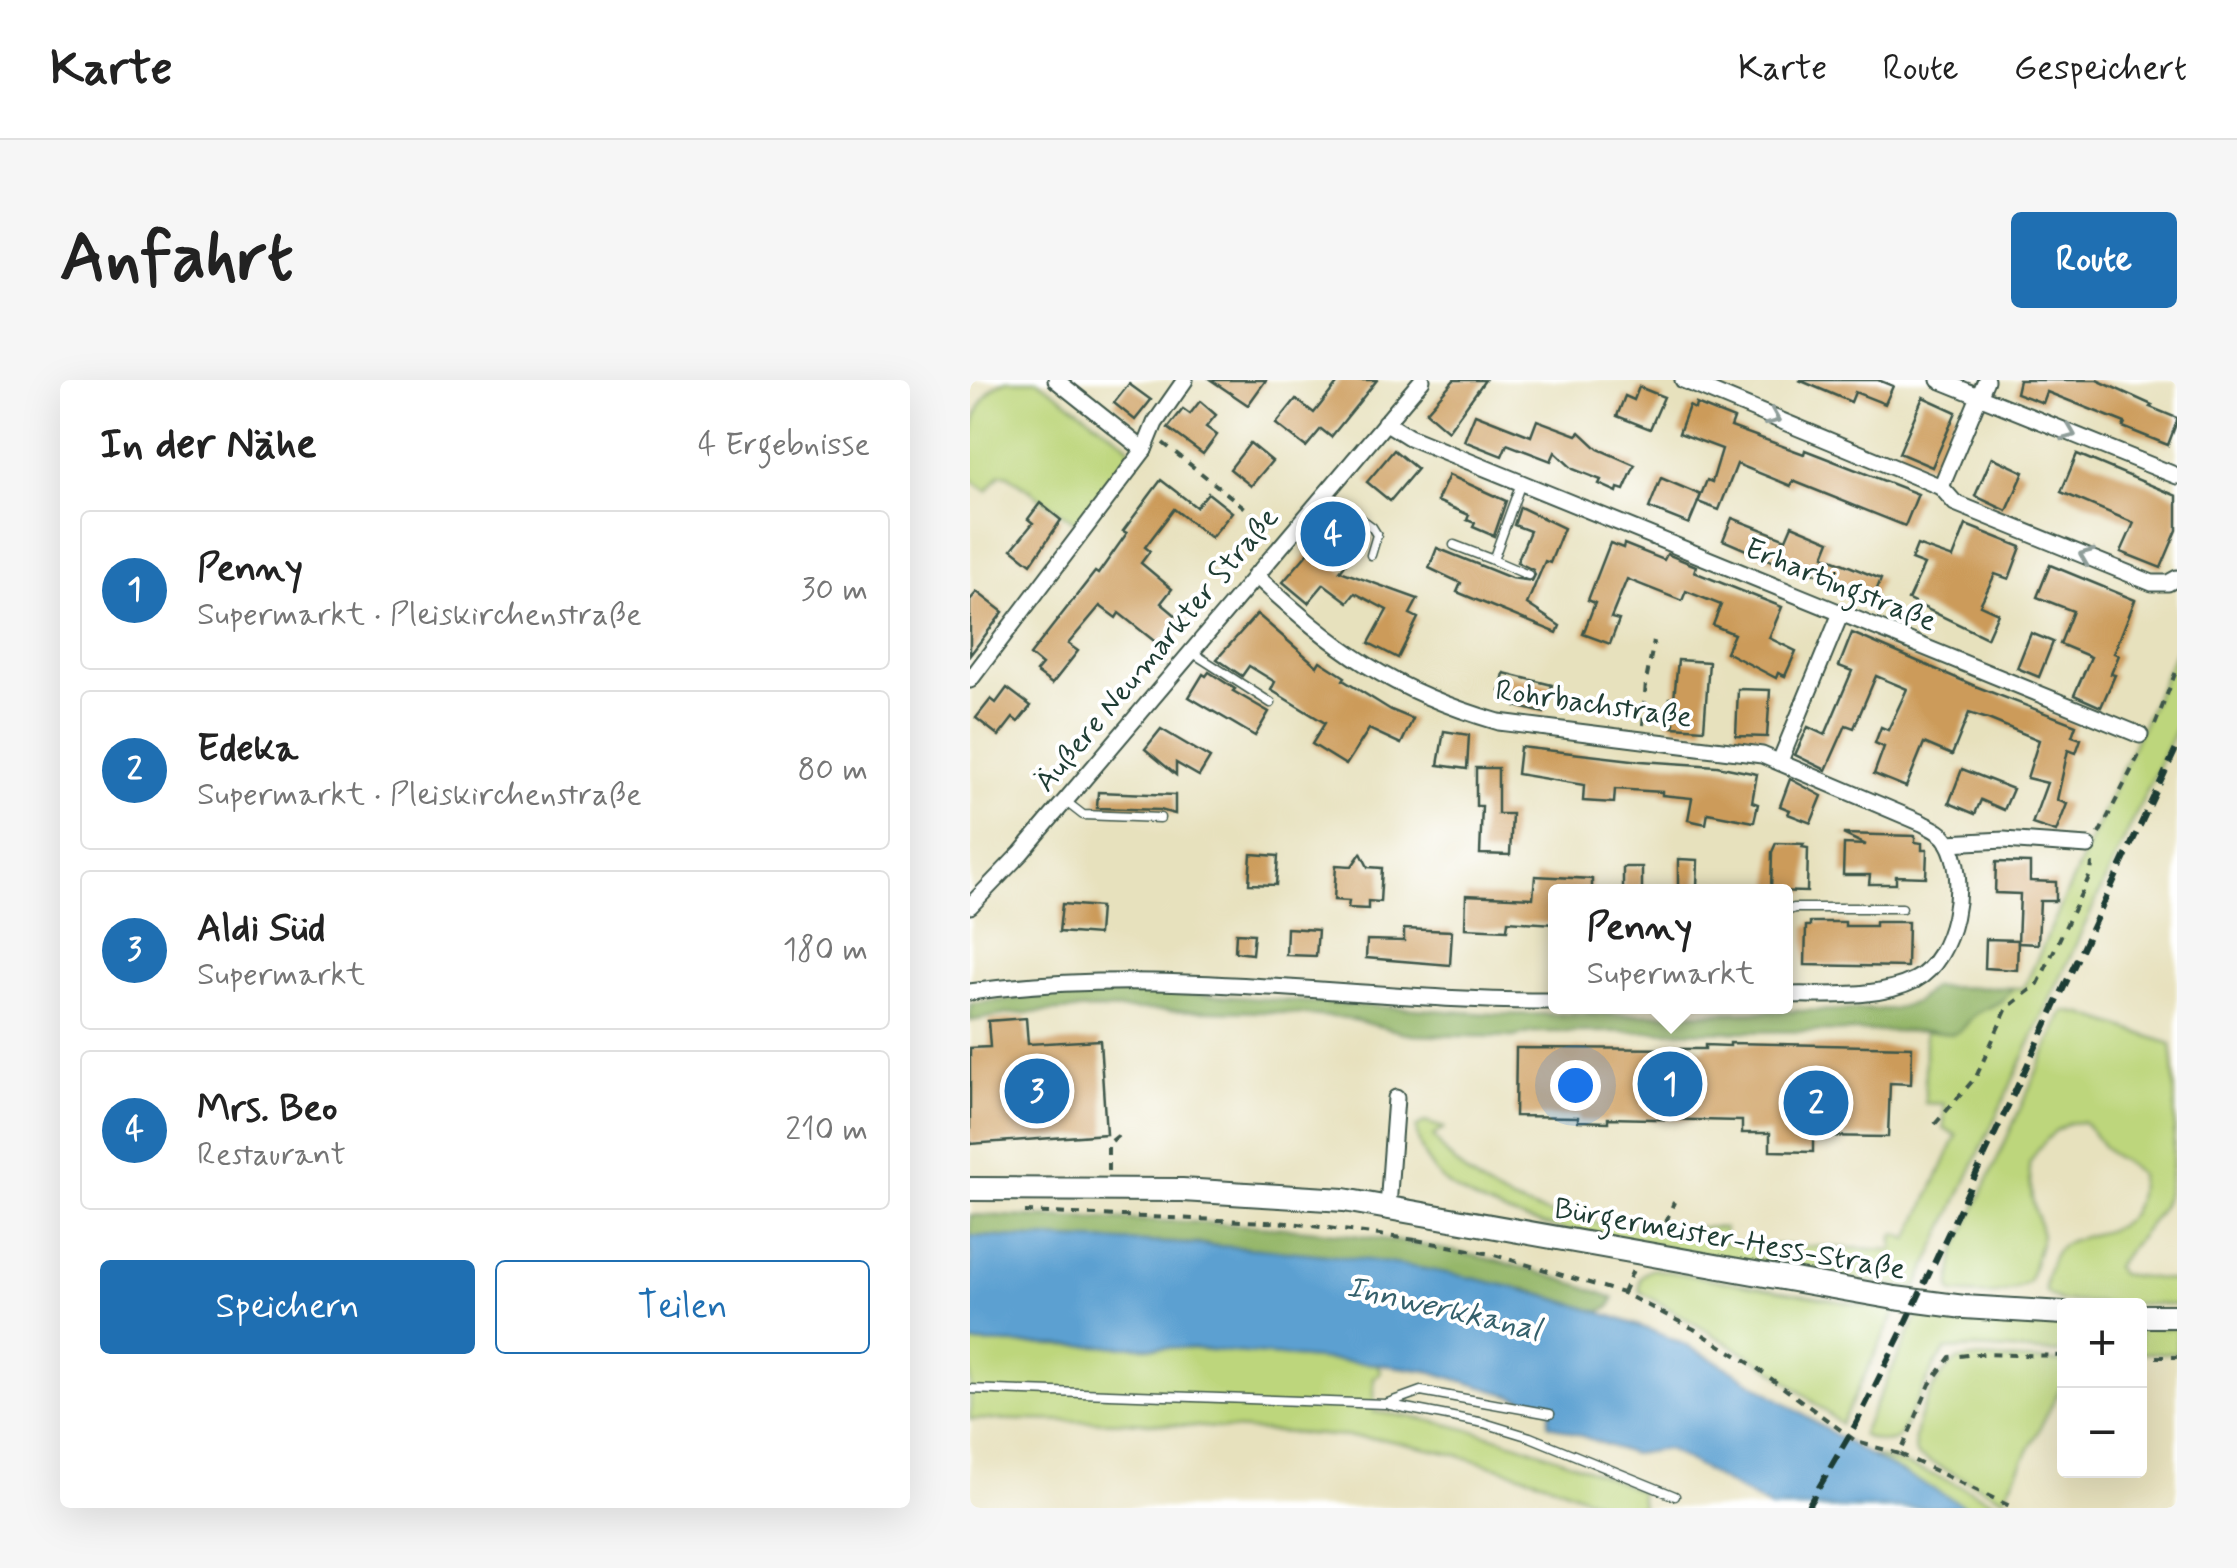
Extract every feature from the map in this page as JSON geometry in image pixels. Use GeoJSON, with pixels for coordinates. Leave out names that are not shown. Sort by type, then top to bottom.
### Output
{"type":"FeatureCollection","features":[{"type":"Feature","properties":{"kind":"main road","name":"Bürgermeister-Hess-Straße"},"geometry":{"type":"LineString","coordinates":[[970,1188],[1260,1193],[1388,1207],[1894,1298],[2057,1314]]}},
{"type":"Feature","properties":{"kind":"main road"},"geometry":{"type":"LineString","coordinates":[[2147,1316],[2177,1316]]}},
{"type":"Feature","properties":{"kind":"street"},"geometry":{"type":"LineString","coordinates":[[1056,380],[1147,443]]}},
{"type":"Feature","properties":{"kind":"street"},"geometry":{"type":"LineString","coordinates":[[970,680],[1147,443],[1155,423],[1185,380]]}},
{"type":"Feature","properties":{"kind":"street","name":"Äußere Neumarkter Straße"},"geometry":{"type":"LineString","coordinates":[[970,906],[1021,854],[1422,380]]}},
{"type":"Feature","properties":{"kind":"street"},"geometry":{"type":"LineString","coordinates":[[1683,380],[1941,488],[1955,503],[2152,583],[2168,583],[2177,578]]}},
{"type":"Feature","properties":{"kind":"street"},"geometry":{"type":"LineString","coordinates":[[1939,380],[2177,476]]}},
{"type":"Feature","properties":{"kind":"street"},"geometry":{"type":"LineString","coordinates":[[1941,488],[1986,380]]}},
{"type":"Feature","properties":{"kind":"street","name":"Erhartingstraße"},"geometry":{"type":"LineString","coordinates":[[1385,422],[1409,437],[2145,738]]}},
{"type":"Feature","properties":{"kind":"street","name":"Rohrbachstraße"},"geometry":{"type":"LineString","coordinates":[[1255,574],[1334,645],[1361,664],[1427,698],[1500,722],[1740,750],[1780,761],[1922,823],[1948,843]]}},
{"type":"Feature","properties":{"kind":"street"},"geometry":{"type":"LineString","coordinates":[[1780,761],[1841,613]]}},
{"type":"Feature","properties":{"kind":"street"},"geometry":{"type":"LineString","coordinates":[[1793,996],[1882,990],[1914,980],[1928,970],[1949,938],[1954,918],[1956,880],[1948,843],[2004,840],[2088,846]]}},
{"type":"Feature","properties":{"kind":"street"},"geometry":{"type":"LineString","coordinates":[[970,992],[1047,982],[1152,981],[1417,998],[1548,1001]]}},
{"type":"Feature","properties":{"kind":"street"},"geometry":{"type":"LineString","coordinates":[[1388,1207],[1396,1098]]}},
{"type":"Feature","properties":{"kind":"lane"},"geometry":{"type":"LineString","coordinates":[[1493,560],[1522,483]]}},
{"type":"Feature","properties":{"kind":"lane"},"geometry":{"type":"LineString","coordinates":[[1324,492],[1372,526],[1377,535],[1372,555]]}},
{"type":"Feature","properties":{"kind":"lane"},"geometry":{"type":"LineString","coordinates":[[1454,545],[1528,576]]}},
{"type":"Feature","properties":{"kind":"lane"},"geometry":{"type":"LineString","coordinates":[[1190,651],[1271,702]]}},
{"type":"Feature","properties":{"kind":"lane"},"geometry":{"type":"LineString","coordinates":[[1065,801],[1083,815],[1160,818]]}},
{"type":"Feature","properties":{"kind":"lane"},"geometry":{"type":"LineString","coordinates":[[1793,908],[1902,908]]}},
{"type":"Feature","properties":{"kind":"lane"},"geometry":{"type":"LineString","coordinates":[[970,1389],[1386,1404],[1484,1423],[1530,1437],[1675,1496]]}},
{"type":"Feature","properties":{"kind":"lane"},"geometry":{"type":"LineString","coordinates":[[1386,1404],[1421,1390],[1550,1414]]}},
{"type":"Feature","properties":{"kind":"path"},"geometry":{"type":"LineString","coordinates":[[1147,443],[1160,441],[1285,539]]}},
{"type":"Feature","properties":{"kind":"path"},"geometry":{"type":"LineString","coordinates":[[1643,739],[1646,682],[1654,641]]}},
{"type":"Feature","properties":{"kind":"path"},"geometry":{"type":"LineString","coordinates":[[1935,1124],[1976,1077],[2007,1008],[2038,984],[2092,874],[2088,846],[2096,840],[2177,668]]}},
{"type":"Feature","properties":{"kind":"path"},"geometry":{"type":"LineString","coordinates":[[1108,1170],[1108,1144],[1119,1135]]}},
{"type":"Feature","properties":{"kind":"path"},"geometry":{"type":"LineString","coordinates":[[1640,1254],[1662,1236],[1674,1202]]}},
{"type":"Feature","properties":{"kind":"path"},"geometry":{"type":"LineString","coordinates":[[1026,1212],[1291,1224],[1416,1240],[1492,1254],[1623,1293],[1694,1329],[1754,1366],[1857,1442],[1900,1454],[2014,1508]]}},
{"type":"Feature","properties":{"kind":"path"},"geometry":{"type":"LineString","coordinates":[[1416,1240],[1420,1213]]}},
{"type":"Feature","properties":{"kind":"path"},"geometry":{"type":"LineString","coordinates":[[1900,1454],[1930,1384],[1950,1357],[2057,1356]]}},
{"type":"Feature","properties":{"kind":"path"},"geometry":{"type":"LineString","coordinates":[[2147,1358],[2177,1357]]}},
{"type":"Feature","properties":{"kind":"green space"},"geometry":{"type":"Polygon","coordinates":[[[1007,380],[1038,380],[1126,443],[1131,451],[1077,524],[1008,475],[1000,474],[987,491],[970,479],[972,435],[979,408],[995,387],[1007,380]]]}},
{"type":"Feature","properties":{"kind":"green space"},"geometry":{"type":"Polygon","coordinates":[[[2177,648],[2177,726],[1916,1289],[1620,1241],[1534,1222],[1456,1190],[1429,1164],[1416,1128],[1425,1122],[1444,1128],[1433,1136],[1459,1167],[1491,1190],[1526,1207],[1564,1217],[1644,1226],[1724,1228],[1725,1243],[1893,1250],[1893,1236],[1909,1239],[1957,1135],[1944,1129],[1944,1104],[1925,1103],[1925,1031],[1952,1034],[1975,1014],[2001,1001],[2012,988],[2024,988],[2177,648]]]}},
{"type":"Feature","properties":{"kind":"green space"},"geometry":{"type":"Polygon","coordinates":[[[1932,987],[2012,988],[2001,1001],[1952,1034],[1925,1031],[1413,1035],[1346,1018],[1269,1012],[1094,1009],[1009,1014],[970,1021],[970,1004],[1049,994],[1158,992],[1492,1014],[1793,1014],[1893,1009],[1916,1002],[1932,987]]]}},
{"type":"Feature","properties":{"kind":"green space"},"geometry":{"type":"Polygon","coordinates":[[[2064,1011],[2171,1044],[2174,1126],[2168,1188],[2163,1205],[2115,1267],[2120,1274],[2177,1281],[2177,1305],[2147,1304],[2147,1298],[2057,1299],[2046,1293],[2051,1262],[2059,1248],[2071,1240],[2116,1227],[2128,1217],[2137,1200],[2139,1174],[2107,1151],[2083,1122],[2070,1123],[2055,1131],[2029,1164],[2032,1199],[2042,1235],[2029,1282],[1992,1294],[1953,1293],[1950,1289],[1955,1253],[2064,1011]]]}},
{"type":"Feature","properties":{"kind":"green space"},"geometry":{"type":"Polygon","coordinates":[[[970,1215],[1214,1223],[1377,1238],[1458,1252],[1537,1272],[1614,1298],[1610,1307],[1598,1312],[1525,1289],[1205,1244],[970,1236],[970,1215]]]}},
{"type":"Feature","properties":{"kind":"green space"},"geometry":{"type":"Polygon","coordinates":[[[1654,1269],[1896,1311],[1841,1424],[1770,1368],[1640,1291],[1642,1277],[1654,1269]]]}},
{"type":"Feature","properties":{"kind":"green space"},"geometry":{"type":"Polygon","coordinates":[[[1920,1310],[2057,1323],[2057,1353],[1946,1350],[1899,1437],[1885,1442],[1861,1435],[1920,1310]]]}},
{"type":"Feature","properties":{"kind":"green space"},"geometry":{"type":"Polygon","coordinates":[[[2147,1327],[2177,1328],[2177,1353],[2147,1353],[2147,1327]]]}},
{"type":"Feature","properties":{"kind":"green space"},"geometry":{"type":"Polygon","coordinates":[[[970,1343],[1186,1348],[1377,1364],[1381,1372],[1374,1378],[1374,1412],[1443,1423],[1543,1452],[1640,1491],[1642,1508],[1613,1508],[1544,1481],[1457,1455],[1382,1439],[1130,1422],[970,1419],[970,1343]]]}},
{"type":"Feature","properties":{"kind":"green space"},"geometry":{"type":"Polygon","coordinates":[[[1974,1358],[2057,1362],[2057,1395],[2004,1498],[1917,1456],[1916,1433],[1925,1404],[1940,1377],[1957,1361],[1974,1358]]]}},
{"type":"Feature","properties":{"kind":"green space"},"geometry":{"type":"Polygon","coordinates":[[[1867,1454],[1938,1477],[2006,1508],[1968,1508],[1867,1454]]]}},
{"type":"Feature","properties":{"kind":"water","name":"Innwerkkanal"},"geometry":{"type":"Polygon","coordinates":[[[970,1236],[1144,1242],[1314,1254],[1482,1280],[1566,1302],[1650,1330],[1707,1356],[1867,1454],[1968,1508],[1771,1508],[1667,1449],[1632,1454],[1548,1424],[1551,1407],[1428,1371],[1186,1348],[970,1343],[970,1236]]]}},
{"type":"Feature","properties":{"kind":"building"},"geometry":{"type":"Polygon","coordinates":[[[1211,380],[1266,380],[1248,405],[1211,380]]]}},
{"type":"Feature","properties":{"kind":"building"},"geometry":{"type":"Polygon","coordinates":[[[1340,380],[1377,380],[1331,437],[1321,429],[1306,447],[1276,424],[1296,399],[1314,413],[1340,380]]]}},
{"type":"Feature","properties":{"kind":"building"},"geometry":{"type":"Polygon","coordinates":[[[1454,380],[1485,380],[1448,431],[1426,412],[1454,380]]]}},
{"type":"Feature","properties":{"kind":"building"},"geometry":{"type":"Polygon","coordinates":[[[1799,380],[1878,380],[1893,386],[1885,404],[1855,392],[1851,402],[1799,380]]]}},
{"type":"Feature","properties":{"kind":"building"},"geometry":{"type":"Polygon","coordinates":[[[2019,380],[2097,380],[2177,421],[2168,445],[2047,392],[2043,403],[2016,393],[2019,380]]]}},
{"type":"Feature","properties":{"kind":"building"},"geometry":{"type":"Polygon","coordinates":[[[1129,384],[1151,400],[1135,420],[1114,403],[1129,384]]]}},
{"type":"Feature","properties":{"kind":"building"},"geometry":{"type":"Polygon","coordinates":[[[1639,387],[1664,397],[1650,429],[1617,416],[1625,396],[1634,400],[1639,387]]]}},
{"type":"Feature","properties":{"kind":"building"},"geometry":{"type":"Polygon","coordinates":[[[1923,397],[1956,412],[1932,467],[1899,453],[1923,397]]]}},
{"type":"Feature","properties":{"kind":"building"},"geometry":{"type":"Polygon","coordinates":[[[1200,401],[1216,415],[1206,427],[1217,435],[1203,454],[1168,428],[1183,409],[1190,414],[1200,401]]]}},
{"type":"Feature","properties":{"kind":"building"},"geometry":{"type":"Polygon","coordinates":[[[1696,404],[1734,419],[1731,427],[1804,454],[1805,450],[1918,494],[1905,526],[1793,481],[1791,486],[1737,464],[1719,510],[1698,502],[1707,480],[1712,482],[1722,449],[1679,433],[1689,406],[1695,409],[1696,404]]]}},
{"type":"Feature","properties":{"kind":"building"},"geometry":{"type":"Polygon","coordinates":[[[1475,414],[1531,436],[1537,420],[1577,435],[1580,432],[1598,449],[1635,465],[1624,490],[1618,488],[1617,492],[1599,484],[1601,480],[1573,469],[1555,452],[1551,461],[1507,444],[1502,456],[1464,441],[1475,414]]]}},
{"type":"Feature","properties":{"kind":"building"},"geometry":{"type":"Polygon","coordinates":[[[1250,443],[1272,461],[1251,486],[1230,469],[1250,443]]]}},
{"type":"Feature","properties":{"kind":"building"},"geometry":{"type":"Polygon","coordinates":[[[1394,450],[1417,469],[1390,501],[1367,482],[1394,450]]]}},
{"type":"Feature","properties":{"kind":"building"},"geometry":{"type":"Polygon","coordinates":[[[2077,454],[2177,496],[2177,530],[2161,568],[2121,552],[2134,523],[2061,492],[2077,454]]]}},
{"type":"Feature","properties":{"kind":"building"},"geometry":{"type":"Polygon","coordinates":[[[1992,457],[2024,472],[2007,511],[1975,496],[1992,457]]]}},
{"type":"Feature","properties":{"kind":"building"},"geometry":{"type":"Polygon","coordinates":[[[1449,475],[1506,501],[1494,536],[1473,527],[1475,523],[1467,520],[1469,515],[1437,501],[1449,475]]]}},
{"type":"Feature","properties":{"kind":"building"},"geometry":{"type":"Polygon","coordinates":[[[1661,478],[1701,495],[1689,524],[1649,508],[1661,478]]]}},
{"type":"Feature","properties":{"kind":"building"},"geometry":{"type":"Polygon","coordinates":[[[1161,480],[1196,507],[1208,493],[1232,512],[1211,538],[1174,509],[1145,547],[1150,551],[1141,563],[1172,589],[1161,603],[1179,618],[1158,644],[1119,613],[1116,618],[1100,606],[1068,644],[1078,651],[1052,684],[1036,672],[1042,665],[1030,655],[1095,572],[1098,574],[1127,533],[1123,531],[1161,480]]]}},
{"type":"Feature","properties":{"kind":"building"},"geometry":{"type":"Polygon","coordinates":[[[1040,503],[1061,520],[1031,564],[1012,549],[1033,523],[1028,519],[1040,503]]]}},
{"type":"Feature","properties":{"kind":"building"},"geometry":{"type":"Polygon","coordinates":[[[1520,507],[1564,528],[1527,604],[1560,626],[1557,633],[1457,592],[1461,583],[1429,568],[1437,548],[1511,578],[1532,581],[1533,570],[1517,562],[1530,531],[1514,525],[1520,507]]]}},
{"type":"Feature","properties":{"kind":"building"},"geometry":{"type":"Polygon","coordinates":[[[1340,516],[1366,537],[1340,571],[1418,599],[1410,614],[1418,618],[1398,658],[1369,643],[1387,610],[1355,593],[1348,602],[1324,584],[1308,603],[1283,582],[1340,516]]]}},
{"type":"Feature","properties":{"kind":"building"},"geometry":{"type":"Polygon","coordinates":[[[1732,518],[1786,539],[1792,525],[1830,541],[1824,556],[1881,579],[1871,604],[1841,591],[1843,585],[1797,566],[1795,571],[1723,540],[1732,518]]]}},
{"type":"Feature","properties":{"kind":"building"},"geometry":{"type":"Polygon","coordinates":[[[1966,525],[2021,547],[2009,579],[1995,574],[1980,605],[1998,613],[1987,638],[1908,600],[1924,565],[1911,560],[1917,545],[1953,558],[1966,525]]]}},
{"type":"Feature","properties":{"kind":"building"},"geometry":{"type":"Polygon","coordinates":[[[1610,543],[1623,548],[1624,544],[1664,560],[1667,554],[1696,566],[1694,572],[1782,607],[1769,638],[1796,651],[1785,676],[1778,673],[1776,678],[1726,652],[1734,634],[1713,625],[1721,605],[1686,591],[1682,601],[1627,579],[1611,618],[1619,620],[1610,644],[1583,634],[1595,603],[1588,600],[1610,543]]]}},
{"type":"Feature","properties":{"kind":"building"},"geometry":{"type":"Polygon","coordinates":[[[2050,565],[2135,600],[2114,653],[2119,655],[2111,674],[2115,675],[2101,707],[2074,695],[2091,657],[2060,644],[2073,611],[2037,597],[2050,565]]]}},
{"type":"Feature","properties":{"kind":"building"},"geometry":{"type":"Polygon","coordinates":[[[977,592],[1003,612],[970,655],[970,600],[977,592]]]}},
{"type":"Feature","properties":{"kind":"building"},"geometry":{"type":"Polygon","coordinates":[[[1257,614],[1317,666],[1320,661],[1391,710],[1413,719],[1401,744],[1369,729],[1346,765],[1312,744],[1325,723],[1271,690],[1275,682],[1249,666],[1242,676],[1217,659],[1257,614]]]}},
{"type":"Feature","properties":{"kind":"building"},"geometry":{"type":"Polygon","coordinates":[[[1852,633],[2076,725],[2072,736],[2081,739],[2076,753],[2068,750],[2057,800],[2067,804],[2056,832],[2032,824],[2047,783],[2027,778],[2039,740],[1988,719],[1969,713],[1952,755],[1924,743],[1906,787],[1874,774],[1884,747],[1875,743],[1881,727],[1888,730],[1907,689],[1876,676],[1854,728],[1846,725],[1826,770],[1795,755],[1808,727],[1825,735],[1852,671],[1839,666],[1852,633]]]}},
{"type":"Feature","properties":{"kind":"building"},"geometry":{"type":"Polygon","coordinates":[[[2031,633],[2053,642],[2039,677],[2017,668],[2031,633]]]}},
{"type":"Feature","properties":{"kind":"building"},"geometry":{"type":"Polygon","coordinates":[[[1678,660],[1709,662],[1704,729],[1673,727],[1674,723],[1668,722],[1678,660]]]}},
{"type":"Feature","properties":{"kind":"building"},"geometry":{"type":"Polygon","coordinates":[[[1209,672],[1269,712],[1255,736],[1189,697],[1203,674],[1209,672]]]}},
{"type":"Feature","properties":{"kind":"building"},"geometry":{"type":"Polygon","coordinates":[[[1504,673],[1552,685],[1544,713],[1515,706],[1518,695],[1500,691],[1504,673]]]}},
{"type":"Feature","properties":{"kind":"building"},"geometry":{"type":"Polygon","coordinates":[[[1007,688],[1031,706],[1018,722],[1013,718],[999,736],[976,718],[991,699],[996,703],[1007,688]]]}},
{"type":"Feature","properties":{"kind":"building"},"geometry":{"type":"Polygon","coordinates":[[[1738,689],[1770,690],[1767,737],[1736,736],[1738,689]]]}},
{"type":"Feature","properties":{"kind":"building"},"geometry":{"type":"Polygon","coordinates":[[[1161,729],[1210,758],[1199,776],[1176,763],[1176,775],[1145,749],[1161,729]]]}},
{"type":"Feature","properties":{"kind":"building"},"geometry":{"type":"Polygon","coordinates":[[[1444,731],[1469,735],[1467,769],[1438,765],[1444,731]]]}},
{"type":"Feature","properties":{"kind":"building"},"geometry":{"type":"Polygon","coordinates":[[[1520,747],[1717,766],[1757,774],[1752,802],[1758,804],[1754,822],[1708,813],[1706,824],[1688,820],[1692,798],[1662,792],[1615,789],[1614,803],[1583,801],[1584,785],[1517,774],[1520,747]]]}},
{"type":"Feature","properties":{"kind":"building"},"geometry":{"type":"Polygon","coordinates":[[[1476,768],[1498,768],[1498,814],[1512,814],[1510,855],[1480,854],[1482,806],[1476,806],[1476,768]]]}},
{"type":"Feature","properties":{"kind":"building"},"geometry":{"type":"Polygon","coordinates":[[[1962,769],[2013,789],[2004,810],[1981,800],[1975,814],[1949,803],[1962,769]]]}},
{"type":"Feature","properties":{"kind":"building"},"geometry":{"type":"Polygon","coordinates":[[[1790,779],[1822,796],[1811,823],[1788,814],[1790,810],[1780,806],[1790,779]]]}},
{"type":"Feature","properties":{"kind":"building"},"geometry":{"type":"Polygon","coordinates":[[[1098,792],[1175,795],[1175,814],[1097,808],[1098,792]]]}},
{"type":"Feature","properties":{"kind":"building"},"geometry":{"type":"Polygon","coordinates":[[[1843,834],[1915,836],[1915,842],[1922,843],[1922,850],[1927,850],[1926,877],[1896,876],[1896,884],[1869,884],[1870,875],[1843,875],[1844,844],[1866,845],[1843,834]]]}},
{"type":"Feature","properties":{"kind":"building"},"geometry":{"type":"Polygon","coordinates":[[[1776,843],[1804,844],[1802,847],[1808,848],[1807,892],[1793,892],[1793,884],[1771,884],[1776,843]]]}},
{"type":"Feature","properties":{"kind":"building"},"geometry":{"type":"Polygon","coordinates":[[[1361,853],[1368,867],[1382,868],[1380,902],[1368,901],[1368,909],[1348,908],[1349,901],[1334,900],[1336,865],[1352,866],[1361,853]]]}},
{"type":"Feature","properties":{"kind":"building"},"geometry":{"type":"Polygon","coordinates":[[[1251,854],[1278,856],[1276,885],[1249,884],[1251,854]]]}},
{"type":"Feature","properties":{"kind":"building"},"geometry":{"type":"Polygon","coordinates":[[[1678,859],[1698,860],[1697,884],[1678,884],[1678,859]]]}},
{"type":"Feature","properties":{"kind":"building"},"geometry":{"type":"Polygon","coordinates":[[[1996,862],[2030,863],[2030,881],[2056,882],[2056,901],[2040,901],[2038,944],[2018,943],[2020,894],[1995,893],[1996,862]]]}},
{"type":"Feature","properties":{"kind":"building"},"geometry":{"type":"Polygon","coordinates":[[[1623,867],[1642,867],[1642,884],[1623,884],[1623,867]]]}},
{"type":"Feature","properties":{"kind":"building"},"geometry":{"type":"Polygon","coordinates":[[[1535,876],[1592,879],[1592,884],[1548,884],[1548,924],[1508,921],[1507,930],[1465,928],[1466,895],[1533,898],[1535,876]]]}},
{"type":"Feature","properties":{"kind":"building"},"geometry":{"type":"Polygon","coordinates":[[[1062,904],[1100,907],[1098,935],[1059,932],[1062,904]]]}},
{"type":"Feature","properties":{"kind":"building"},"geometry":{"type":"Polygon","coordinates":[[[1810,922],[1875,926],[1875,922],[1908,922],[1907,967],[1805,965],[1806,926],[1810,922]]]}},
{"type":"Feature","properties":{"kind":"building"},"geometry":{"type":"Polygon","coordinates":[[[1287,928],[1318,930],[1316,956],[1286,955],[1287,928]]]}},
{"type":"Feature","properties":{"kind":"building"},"geometry":{"type":"Polygon","coordinates":[[[1404,929],[1452,931],[1450,965],[1366,958],[1367,940],[1404,941],[1404,929]]]}},
{"type":"Feature","properties":{"kind":"building"},"geometry":{"type":"Polygon","coordinates":[[[1236,933],[1254,934],[1252,954],[1235,952],[1236,933]]]}},
{"type":"Feature","properties":{"kind":"building"},"geometry":{"type":"Polygon","coordinates":[[[1986,939],[2018,940],[2017,970],[1985,968],[1986,939]]]}},
{"type":"Feature","properties":{"kind":"building"},"geometry":{"type":"Polygon","coordinates":[[[1026,1018],[1028,1044],[1100,1040],[1106,1134],[970,1144],[970,1048],[990,1047],[988,1021],[1026,1018]]]}},
{"type":"Feature","properties":{"kind":"building"},"geometry":{"type":"Polygon","coordinates":[[[1705,1045],[1912,1047],[1911,1084],[1890,1083],[1888,1137],[1813,1136],[1813,1152],[1770,1151],[1770,1133],[1742,1133],[1742,1121],[1608,1118],[1608,1122],[1578,1121],[1578,1117],[1515,1116],[1516,1048],[1705,1049],[1705,1045]]]}},
{"type":"Feature","properties":{"kind":"railway"},"geometry":{"type":"LineString","coordinates":[[1807,1508],[1857,1422],[1905,1325],[2177,747]]}},
{"type":"Feature","properties":{"kind":"place","name":"Mrs. Beo"},"geometry":{"type":"Point","coordinates":[1333,534]}},
{"type":"Feature","properties":{"kind":"place","name":"Penny"},"geometry":{"type":"Point","coordinates":[1670,1084]}},
{"type":"Feature","properties":{"kind":"place","name":"Aldi Süd"},"geometry":{"type":"Point","coordinates":[1037,1091]}},
{"type":"Feature","properties":{"kind":"place","name":"Edeka"},"geometry":{"type":"Point","coordinates":[1816,1103]}}]}
